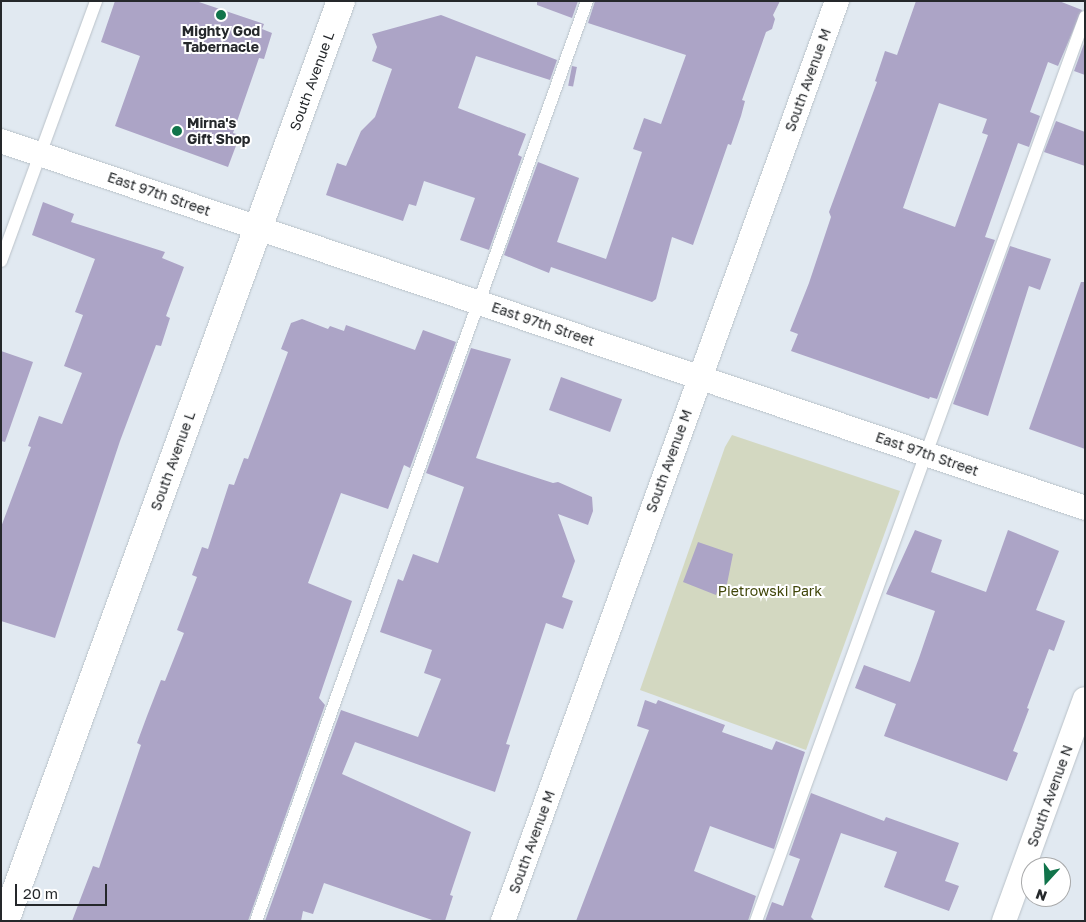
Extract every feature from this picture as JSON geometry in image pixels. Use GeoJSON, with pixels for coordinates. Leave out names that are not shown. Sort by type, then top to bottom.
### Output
{"type":"FeatureCollection","features":[{"type":"Feature","properties":{"kind":"street","name":"South Avenue L"},"geometry":{"type":"LineString","coordinates":[[5,921],[341,1]]}},
{"type":"Feature","properties":{"kind":"street","name":"South Avenue M"},"geometry":{"type":"LineString","coordinates":[[503,921],[837,1]]}},
{"type":"Feature","properties":{"kind":"street","name":"East 97th Street"},"geometry":{"type":"LineString","coordinates":[[1,141],[1085,508]]}},
{"type":"Feature","properties":{"kind":"street","name":"South Avenue N"},"geometry":{"type":"LineString","coordinates":[[1004,921],[1085,699]]}},
{"type":"Feature","properties":{"kind":"lane"},"geometry":{"type":"LineString","coordinates":[[1,261],[96,1]]}},
{"type":"Feature","properties":{"kind":"lane"},"geometry":{"type":"LineString","coordinates":[[256,921],[587,1]]}},
{"type":"Feature","properties":{"kind":"lane"},"geometry":{"type":"LineString","coordinates":[[756,921],[928,454],[1085,17]]}},
{"type":"Feature","properties":{"kind":"green space","name":"Pietrowski Park"},"geometry":{"type":"Polygon","coordinates":[[[732,435],[900,491],[806,750],[640,690],[725,447],[732,435]]]}},
{"type":"Feature","properties":{"kind":"building"},"geometry":{"type":"Polygon","coordinates":[[[115,1],[196,1],[264,24],[262,29],[272,33],[264,59],[259,58],[233,133],[240,135],[228,167],[115,126],[140,56],[101,42],[115,1]]]}},
{"type":"Feature","properties":{"kind":"building"},"geometry":{"type":"Polygon","coordinates":[[[537,1],[578,1],[572,18],[537,5],[537,1]]]}},
{"type":"Feature","properties":{"kind":"building"},"geometry":{"type":"Polygon","coordinates":[[[595,1],[780,1],[773,15],[775,19],[772,29],[766,32],[742,100],[745,101],[741,116],[731,145],[728,144],[693,245],[672,237],[656,299],[652,302],[551,267],[549,273],[504,255],[538,162],[579,178],[557,242],[606,259],[642,152],[633,149],[644,118],[661,124],[686,55],[588,23],[595,1]]]}},
{"type":"Feature","properties":{"kind":"building"},"geometry":{"type":"Polygon","coordinates":[[[916,1],[1059,1],[1082,10],[1058,66],[1048,62],[1030,112],[1040,116],[1029,147],[1018,143],[985,237],[995,240],[937,399],[930,397],[929,399],[791,351],[798,334],[790,331],[809,283],[831,217],[829,212],[877,82],[875,81],[885,51],[897,55],[916,1]],[[939,103],[903,208],[955,227],[988,135],[982,133],[987,119],[939,103]]]}},
{"type":"Feature","properties":{"kind":"building"},"geometry":{"type":"Polygon","coordinates":[[[441,15],[557,60],[550,80],[476,56],[458,108],[526,134],[518,155],[522,157],[489,250],[460,240],[475,198],[424,181],[416,206],[409,204],[403,221],[326,195],[337,163],[346,166],[361,131],[375,117],[392,69],[372,61],[377,47],[372,34],[441,15]]]}},
{"type":"Feature","properties":{"kind":"building"},"geometry":{"type":"Polygon","coordinates":[[[1085,41],[1085,75],[1074,71],[1085,41]]]}},
{"type":"Feature","properties":{"kind":"building"},"geometry":{"type":"Polygon","coordinates":[[[572,66],[577,67],[573,87],[568,86],[572,66]]]}},
{"type":"Feature","properties":{"kind":"building"},"geometry":{"type":"Polygon","coordinates":[[[1056,121],[1085,132],[1085,166],[1044,152],[1056,121]]]}},
{"type":"Feature","properties":{"kind":"building"},"geometry":{"type":"Polygon","coordinates":[[[43,202],[74,214],[71,222],[165,252],[162,258],[184,267],[166,316],[170,318],[161,346],[156,345],[120,441],[55,638],[1,621],[1,527],[31,447],[28,446],[39,416],[62,424],[82,373],[64,366],[83,315],[75,312],[95,259],[32,235],[43,202]]]}},
{"type":"Feature","properties":{"kind":"building"},"geometry":{"type":"Polygon","coordinates":[[[1010,246],[1051,259],[1040,290],[1029,286],[988,416],[953,404],[1010,246]]]}},
{"type":"Feature","properties":{"kind":"building"},"geometry":{"type":"Polygon","coordinates":[[[1081,282],[1085,282],[1085,449],[1029,429],[1081,282]]]}},
{"type":"Feature","properties":{"kind":"building"},"geometry":{"type":"Polygon","coordinates":[[[302,319],[328,329],[330,326],[344,331],[346,325],[415,350],[423,330],[456,342],[410,468],[404,465],[388,509],[341,493],[308,583],[352,601],[319,698],[325,705],[248,921],[72,921],[93,866],[99,868],[141,745],[137,743],[161,680],[165,681],[184,633],[177,630],[197,577],[192,575],[202,547],[208,549],[229,484],[234,485],[244,458],[248,459],[288,352],[281,349],[291,323],[302,319]]]}},
{"type":"Feature","properties":{"kind":"building"},"geometry":{"type":"Polygon","coordinates":[[[471,348],[511,359],[476,458],[553,483],[558,482],[592,497],[593,511],[588,525],[558,514],[575,561],[562,597],[573,601],[563,629],[546,623],[506,744],[510,745],[495,792],[355,742],[342,774],[471,832],[450,895],[453,896],[445,921],[435,921],[324,883],[313,914],[303,911],[301,921],[265,921],[341,710],[418,737],[441,679],[424,673],[432,650],[380,632],[398,579],[403,581],[413,554],[438,563],[464,487],[426,473],[471,348]]]}},
{"type":"Feature","properties":{"kind":"building"},"geometry":{"type":"Polygon","coordinates":[[[1,351],[33,362],[5,442],[1,441],[1,351]]]}},
{"type":"Feature","properties":{"kind":"building"},"geometry":{"type":"Polygon","coordinates":[[[561,377],[622,399],[610,432],[549,410],[561,377]]]}},
{"type":"Feature","properties":{"kind":"building"},"geometry":{"type":"Polygon","coordinates":[[[915,530],[942,540],[931,572],[986,592],[1008,530],[1059,551],[1036,610],[1065,621],[1054,651],[1049,649],[1027,708],[1029,709],[1013,751],[1018,753],[1007,781],[884,736],[896,704],[855,688],[864,665],[910,682],[935,611],[886,594],[915,530]]]}},
{"type":"Feature","properties":{"kind":"building","name":"Pietrowski Park"},"geometry":{"type":"Polygon","coordinates":[[[698,542],[733,554],[727,584],[718,588],[716,595],[683,582],[698,542]]]}},
{"type":"Feature","properties":{"kind":"building"},"geometry":{"type":"Polygon","coordinates":[[[645,700],[656,704],[658,700],[725,725],[722,732],[772,750],[776,741],[805,752],[774,849],[710,826],[694,871],[756,896],[748,921],[576,921],[649,730],[637,726],[645,700]]]}},
{"type":"Feature","properties":{"kind":"building"},"geometry":{"type":"Polygon","coordinates":[[[811,793],[884,821],[886,817],[959,843],[945,881],[959,886],[949,911],[884,887],[897,852],[841,833],[811,917],[815,921],[765,921],[772,902],[783,906],[800,859],[789,855],[811,793]]]}},
{"type":"Feature","properties":{"kind":"place","name":"Mighty God Tabernacle"},"geometry":{"type":"Point","coordinates":[221,15]}},
{"type":"Feature","properties":{"kind":"place","name":"Mirna's Gift Shop"},"geometry":{"type":"Point","coordinates":[177,131]}}]}
